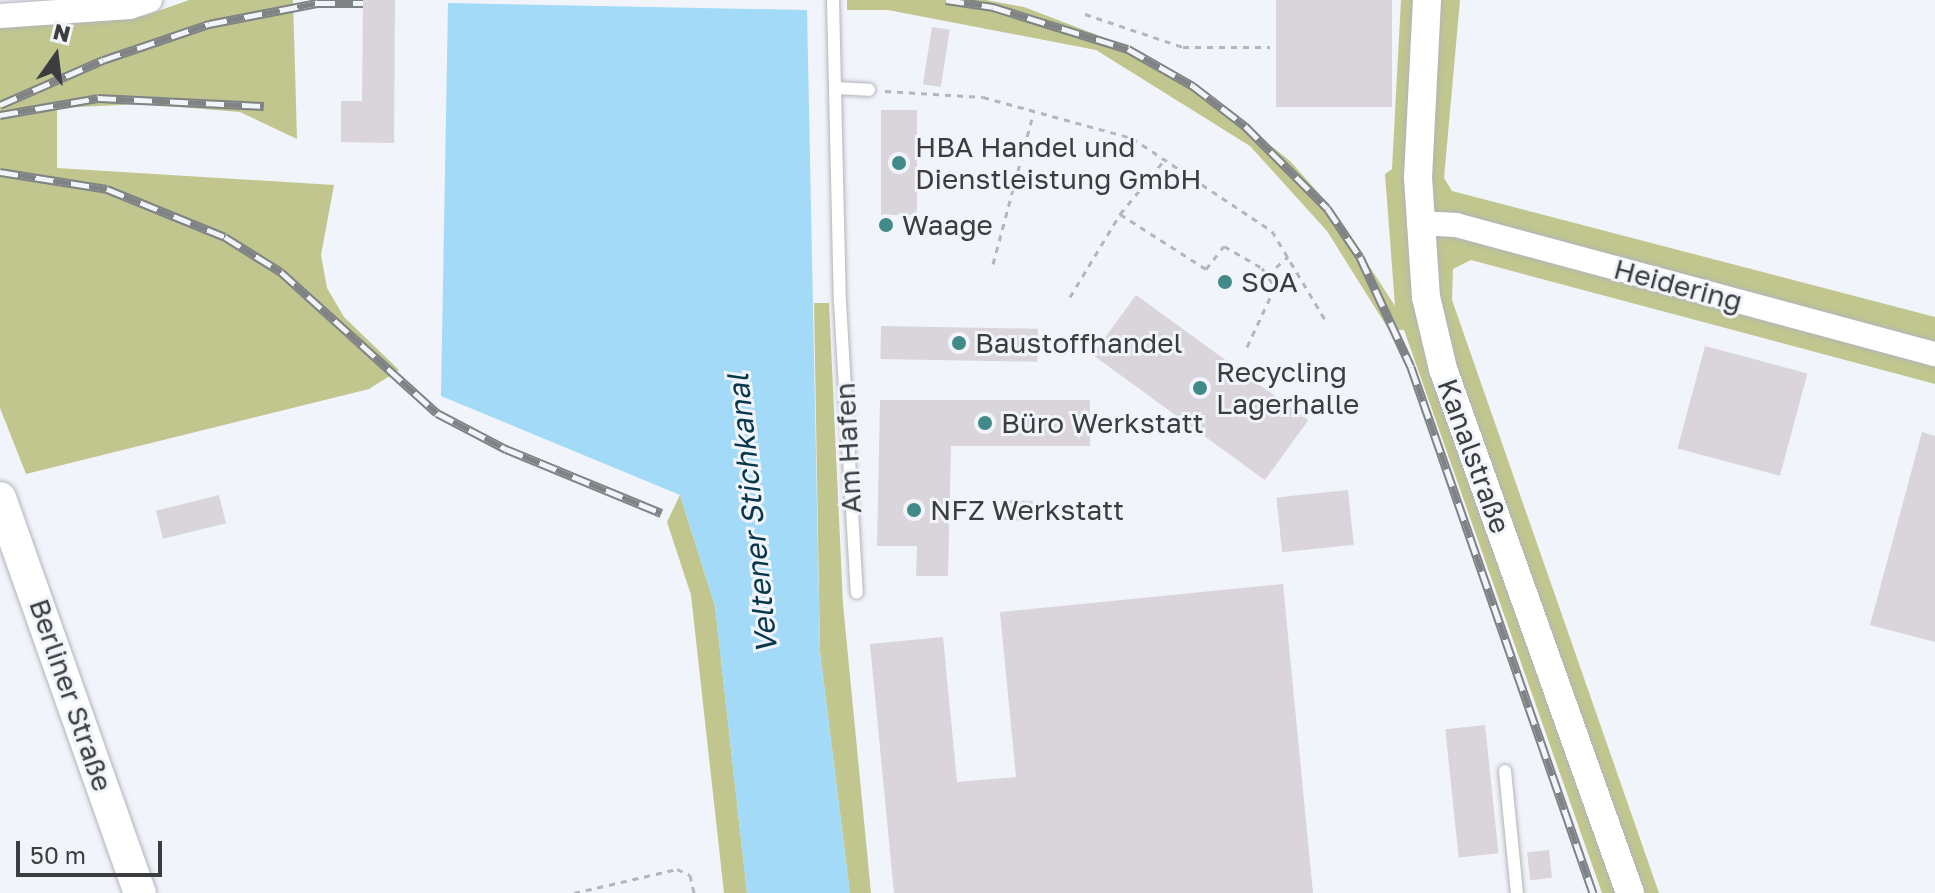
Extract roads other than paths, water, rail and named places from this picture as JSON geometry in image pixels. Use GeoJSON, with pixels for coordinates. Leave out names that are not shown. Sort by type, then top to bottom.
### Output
{"type":"FeatureCollection","features":[{"type":"Feature","properties":{"kind":"main road","name":"Berliner Straße"},"geometry":{"type":"LineString","coordinates":[[0,498],[140,893]]}},
{"type":"Feature","properties":{"kind":"street"},"geometry":{"type":"LineString","coordinates":[[0,16],[130,7],[150,0]]}},
{"type":"Feature","properties":{"kind":"street","name":"Kanalstraße"},"geometry":{"type":"LineString","coordinates":[[1427,0],[1419,223],[1426,297],[1443,369],[1630,893]]}},
{"type":"Feature","properties":{"kind":"street","name":"Heidering"},"geometry":{"type":"LineString","coordinates":[[1419,223],[1456,225],[1935,354]]}},
{"type":"Feature","properties":{"kind":"lane","name":"Am Hafen"},"geometry":{"type":"LineString","coordinates":[[833,0],[845,263],[840,302],[857,593]]}},
{"type":"Feature","properties":{"kind":"lane"},"geometry":{"type":"LineString","coordinates":[[835,88],[869,90]]}},
{"type":"Feature","properties":{"kind":"lane"},"geometry":{"type":"LineString","coordinates":[[1505,771],[1517,893]]}},
{"type":"Feature","properties":{"kind":"water","name":"Veltener Stichkanal"},"geometry":{"type":"Polygon","coordinates":[[[448,3],[807,10],[820,652],[850,893],[747,893],[715,606],[680,495],[441,396],[448,3]]]}},
{"type":"Feature","properties":{"kind":"railway"},"geometry":{"type":"LineString","coordinates":[[946,0],[993,7],[1128,49],[1193,86],[1245,126],[1327,208],[1360,257],[1411,367],[1593,893]]}},
{"type":"Feature","properties":{"kind":"railway"},"geometry":{"type":"LineString","coordinates":[[0,105],[103,60],[209,24],[317,3],[363,3]]}},
{"type":"Feature","properties":{"kind":"railway"},"geometry":{"type":"LineString","coordinates":[[0,115],[98,98],[264,106]]}},
{"type":"Feature","properties":{"kind":"railway"},"geometry":{"type":"LineString","coordinates":[[0,172],[107,189],[225,237],[281,272],[437,413],[506,449],[661,513]]}},
{"type":"Feature","properties":{"kind":"place","name":"HBA Handel und Dienstleistung GmbH"},"geometry":{"type":"Point","coordinates":[899,163]}},
{"type":"Feature","properties":{"kind":"place","name":"Waage"},"geometry":{"type":"Point","coordinates":[886,225]}},
{"type":"Feature","properties":{"kind":"place","name":"SOA"},"geometry":{"type":"Point","coordinates":[1225,282]}},
{"type":"Feature","properties":{"kind":"place","name":"Baustoffhandel"},"geometry":{"type":"Point","coordinates":[959,343]}},
{"type":"Feature","properties":{"kind":"place","name":"Recycling Lagerhalle"},"geometry":{"type":"Point","coordinates":[1200,388]}},
{"type":"Feature","properties":{"kind":"place","name":"Büro Werkstatt"},"geometry":{"type":"Point","coordinates":[985,423]}},
{"type":"Feature","properties":{"kind":"place","name":"NFZ Werkstatt"},"geometry":{"type":"Point","coordinates":[914,510]}}]}
